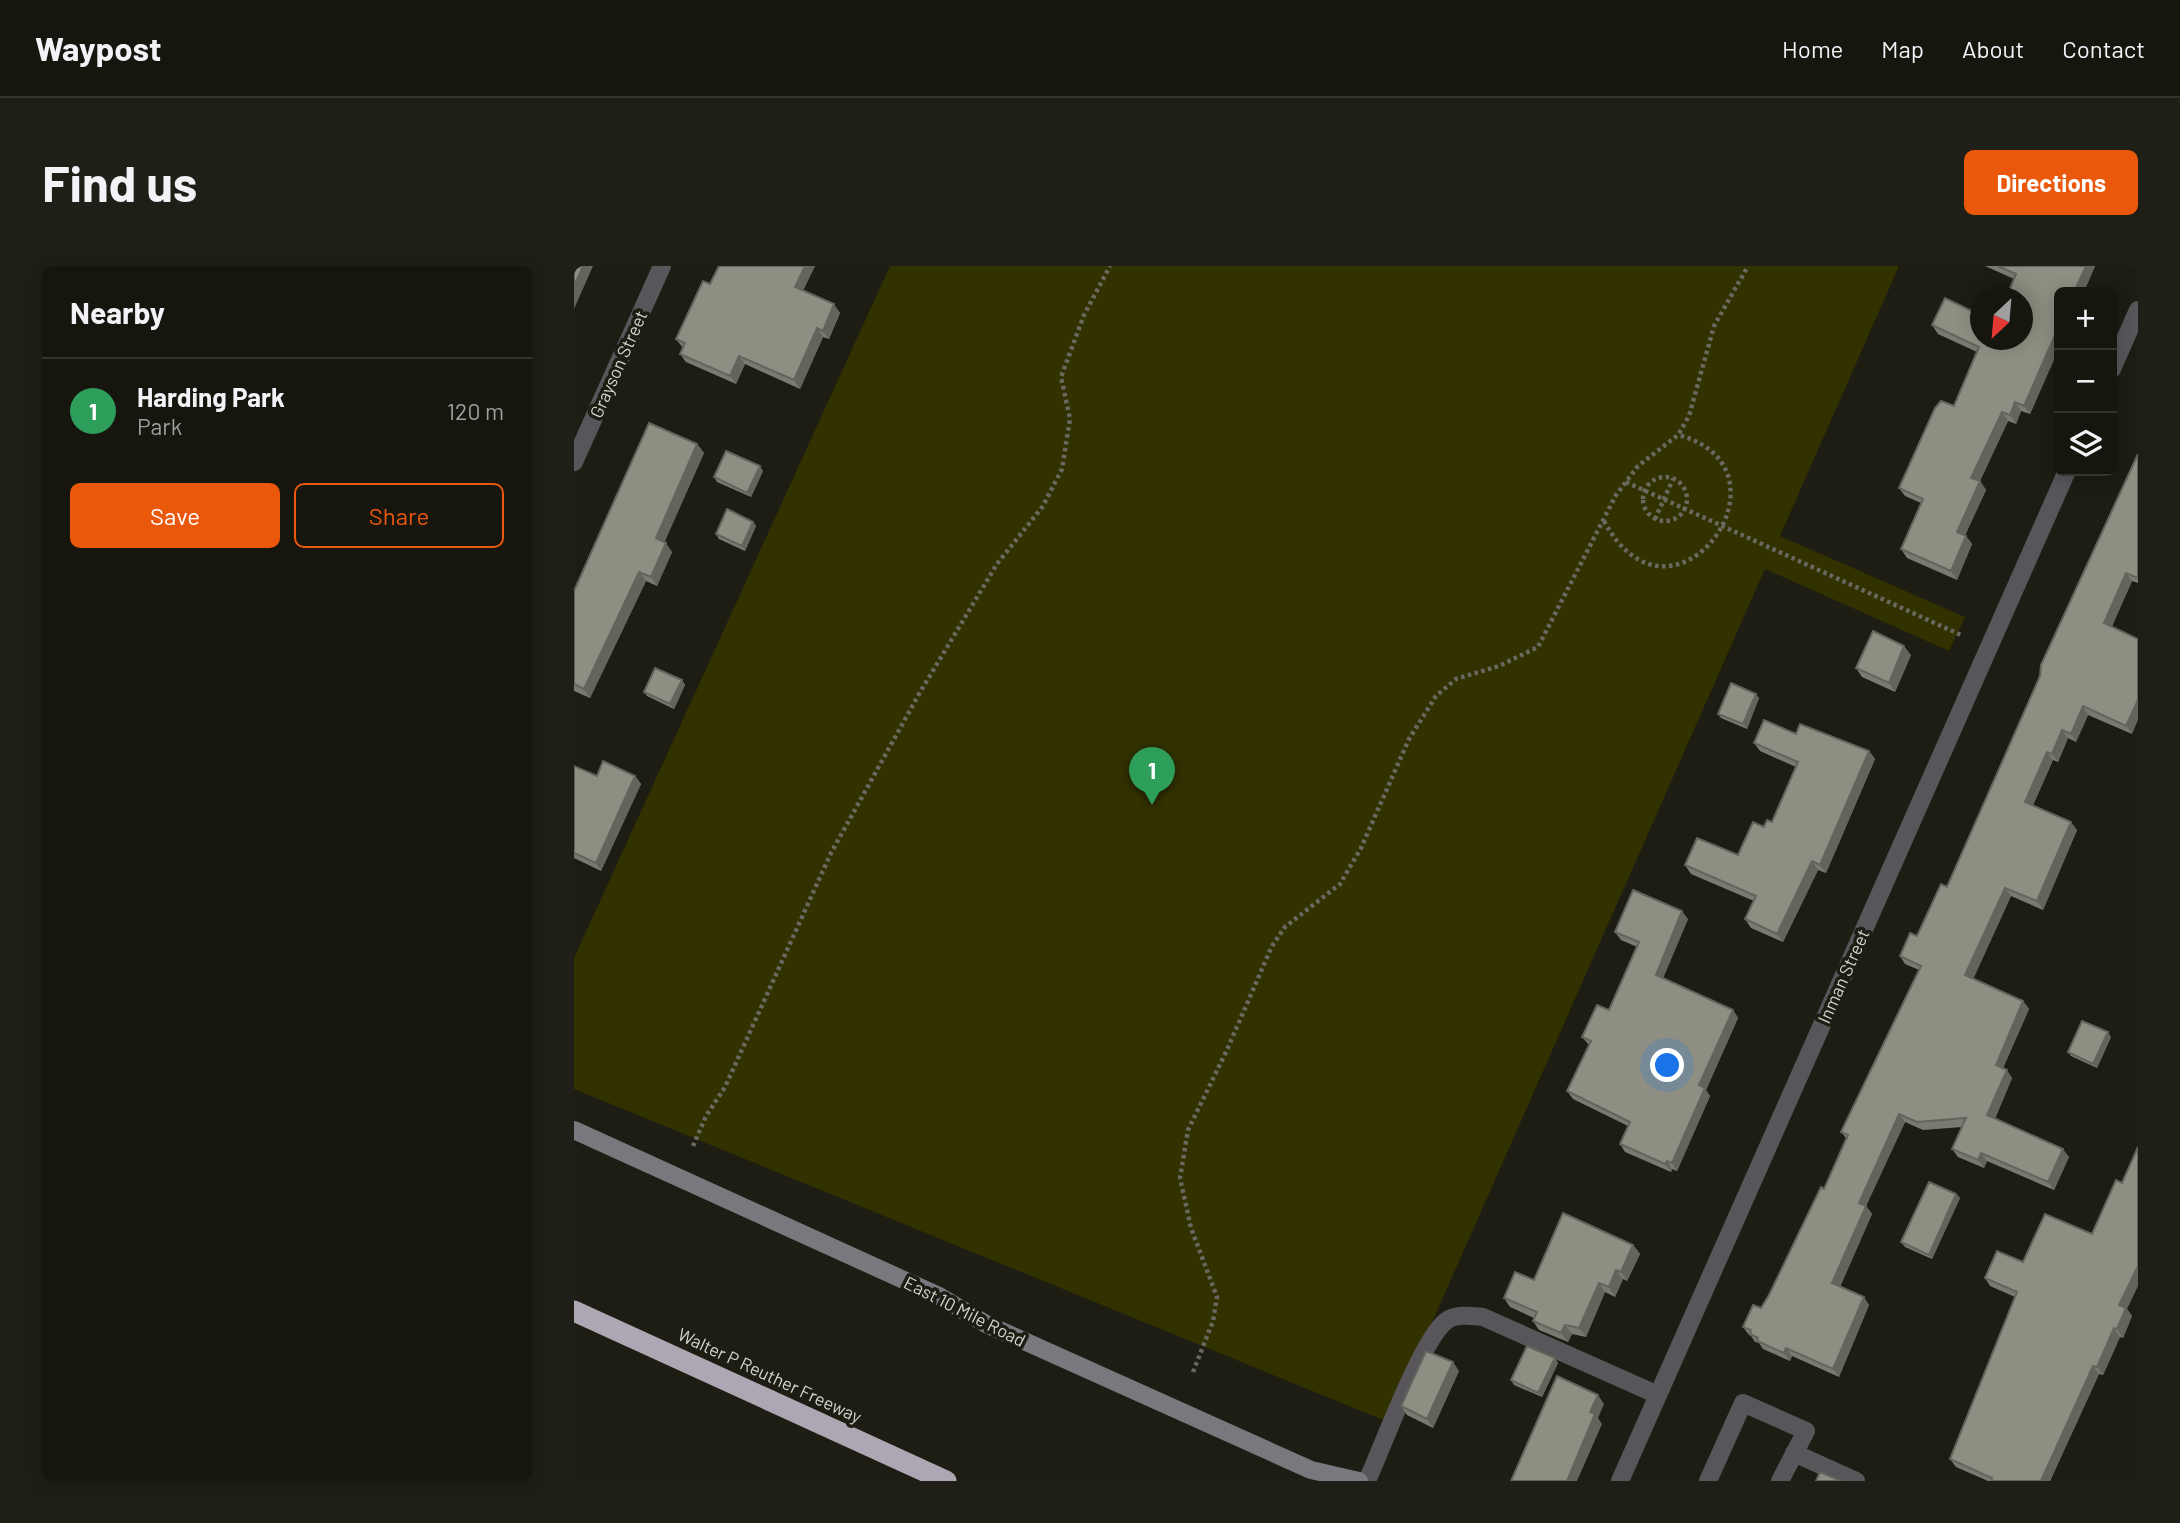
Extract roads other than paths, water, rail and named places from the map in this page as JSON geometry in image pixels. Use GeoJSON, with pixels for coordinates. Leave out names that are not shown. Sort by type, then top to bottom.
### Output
{"type":"FeatureCollection","features":[{"type":"Feature","properties":{"kind":"highway","name":"Walter P Reuther Freeway"},"geometry":{"type":"LineString","coordinates":[[574,1311],[946,1481]]}},
{"type":"Feature","properties":{"kind":"main road","name":"East 10 Mile Road"},"geometry":{"type":"LineString","coordinates":[[574,1130],[939,1296],[986,1324],[1311,1470],[1359,1481]]}},
{"type":"Feature","properties":{"kind":"street","name":"Grayson Street"},"geometry":{"type":"LineString","coordinates":[[574,463],[662,266]]}},
{"type":"Feature","properties":{"kind":"street"},"geometry":{"type":"LineString","coordinates":[[2117,358],[2138,310]]}},
{"type":"Feature","properties":{"kind":"street","name":"Inman Street"},"geometry":{"type":"LineString","coordinates":[[1620,1481],[2065,476]]}},
{"type":"Feature","properties":{"kind":"street"},"geometry":{"type":"LineString","coordinates":[[1367,1481],[1429,1340],[1447,1320],[1461,1316],[1483,1317],[1658,1395]]}},
{"type":"Feature","properties":{"kind":"street"},"geometry":{"type":"LineString","coordinates":[[1708,1481],[1743,1402],[1805,1430],[1780,1481]]}},
{"type":"Feature","properties":{"kind":"street"},"geometry":{"type":"LineString","coordinates":[[1794,1453],[1856,1481]]}},
{"type":"Feature","properties":{"kind":"place","name":"Harding Park"},"geometry":{"type":"Point","coordinates":[1152,805]}}]}
